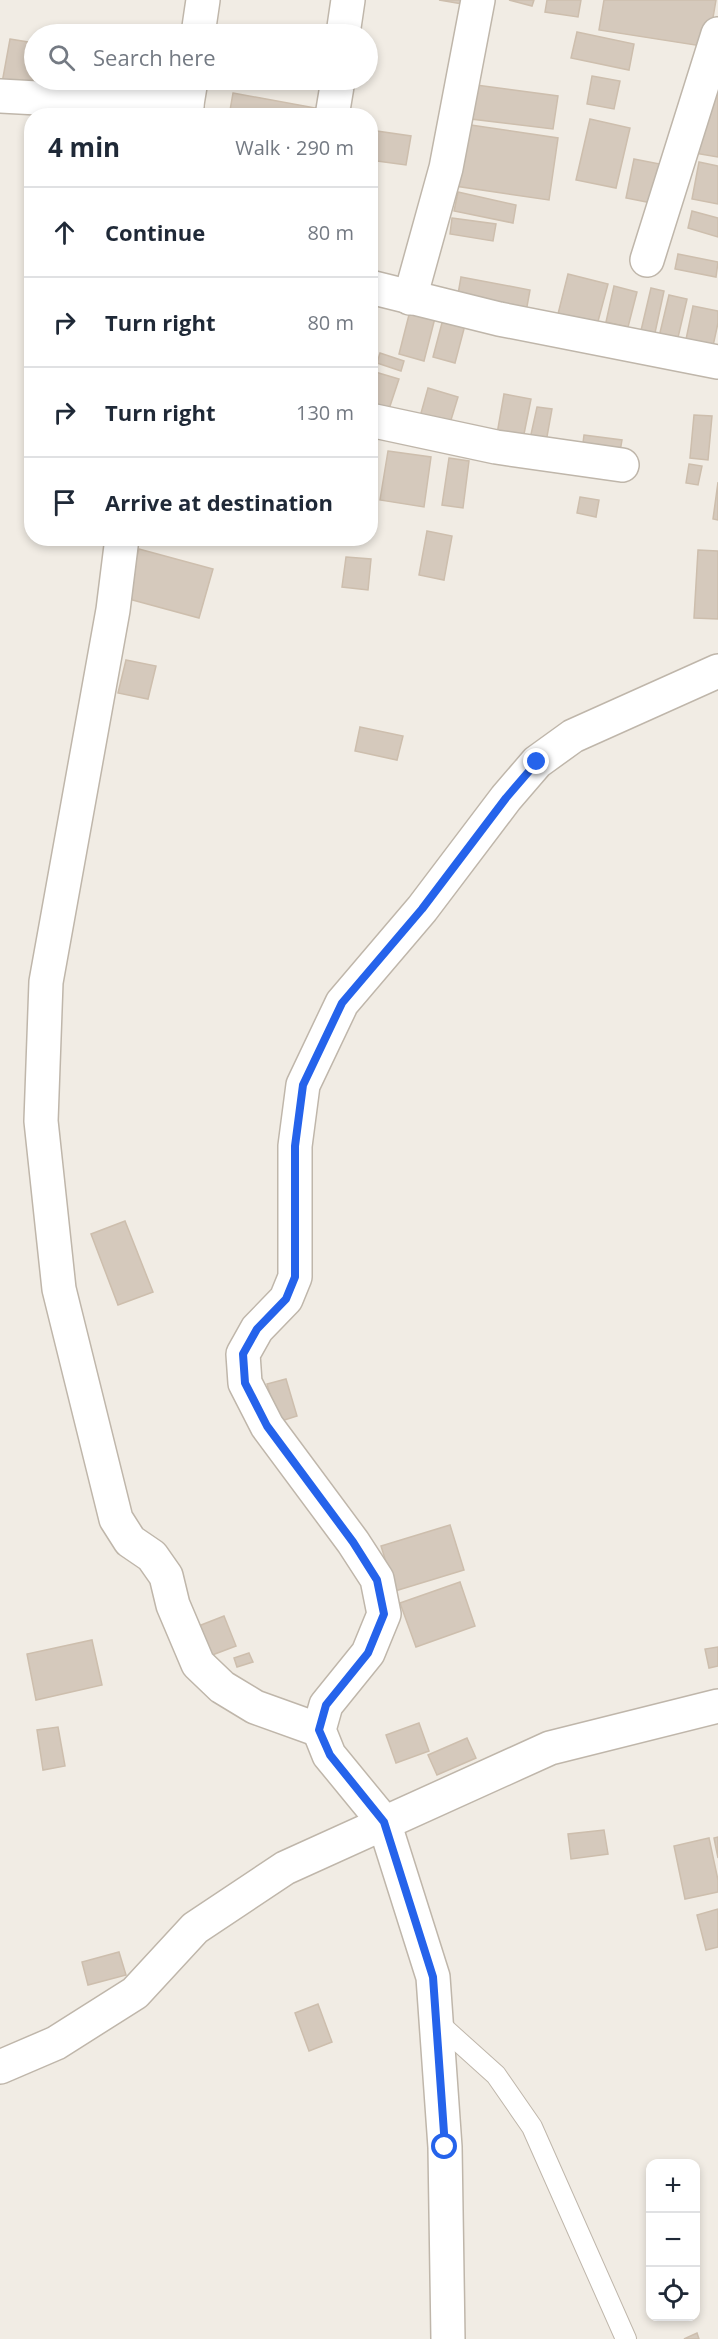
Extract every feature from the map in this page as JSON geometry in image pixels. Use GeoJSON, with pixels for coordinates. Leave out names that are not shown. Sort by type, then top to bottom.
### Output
{"type":"FeatureCollection","features":[{"type":"Feature","properties":{"kind":"street"},"geometry":{"type":"LineString","coordinates":[[199,24],[203,0]]}},
{"type":"Feature","properties":{"kind":"street"},"geometry":{"type":"LineString","coordinates":[[344,24],[348,0]]}},
{"type":"Feature","properties":{"kind":"street"},"geometry":{"type":"LineString","coordinates":[[410,298],[446,168],[478,0]]}},
{"type":"Feature","properties":{"kind":"street"},"geometry":{"type":"LineString","coordinates":[[647,260],[718,34]]}},
{"type":"Feature","properties":{"kind":"street"},"geometry":{"type":"LineString","coordinates":[[333,108],[336,90]]}},
{"type":"Feature","properties":{"kind":"street"},"geometry":{"type":"LineString","coordinates":[[0,96],[187,100]]}},
{"type":"Feature","properties":{"kind":"street"},"geometry":{"type":"LineString","coordinates":[[378,289],[499,319],[718,362]]}},
{"type":"Feature","properties":{"kind":"street"},"geometry":{"type":"LineString","coordinates":[[378,422],[496,447],[622,465]]}},
{"type":"Feature","properties":{"kind":"street"},"geometry":{"type":"LineString","coordinates":[[121,546],[113,610],[46,982],[41,1121],[59,1289],[116,1519],[129,1541],[152,1556],[166,1576],[173,1605],[198,1664],[222,1687],[255,1707],[319,1730]]}},
{"type":"Feature","properties":{"kind":"street"},"geometry":{"type":"LineString","coordinates":[[448,2339],[445,2147],[433,1977],[384,1822],[330,1755],[319,1730],[326,1705],[368,1653],[384,1614],[377,1580],[353,1542],[267,1426],[245,1383],[243,1354],[257,1329],[286,1299],[295,1277],[295,1146],[303,1085],[342,1003],[422,909],[506,798],[537,762],[573,736],[718,671]]}},
{"type":"Feature","properties":{"kind":"street"},"geometry":{"type":"LineString","coordinates":[[0,2067],[56,2043],[135,1993],[195,1928],[285,1868],[550,1748],[718,1706]]}},
{"type":"Feature","properties":{"kind":"lane"},"geometry":{"type":"LineString","coordinates":[[436,2022],[496,2075],[532,2127],[626,2339]]}},
{"type":"Feature","properties":{"kind":"building"},"geometry":{"type":"Polygon","coordinates":[[[439,0],[463,0],[462,4],[439,0]]]}},
{"type":"Feature","properties":{"kind":"building"},"geometry":{"type":"Polygon","coordinates":[[[509,0],[534,0],[532,6],[509,0]]]}},
{"type":"Feature","properties":{"kind":"building"},"geometry":{"type":"Polygon","coordinates":[[[547,0],[581,0],[578,17],[545,12],[547,0]]]}},
{"type":"Feature","properties":{"kind":"building"},"geometry":{"type":"Polygon","coordinates":[[[604,0],[716,0],[708,47],[599,30],[604,0]]]}},
{"type":"Feature","properties":{"kind":"building"},"geometry":{"type":"Polygon","coordinates":[[[577,32],[634,44],[629,70],[571,58],[577,32]]]}},
{"type":"Feature","properties":{"kind":"building"},"geometry":{"type":"Polygon","coordinates":[[[10,39],[24,41],[24,87],[2,83],[10,39]]]}},
{"type":"Feature","properties":{"kind":"building"},"geometry":{"type":"Polygon","coordinates":[[[718,60],[718,157],[694,153],[718,60]]]}},
{"type":"Feature","properties":{"kind":"building"},"geometry":{"type":"Polygon","coordinates":[[[592,76],[620,81],[614,109],[587,104],[592,76]]]}},
{"type":"Feature","properties":{"kind":"building"},"geometry":{"type":"Polygon","coordinates":[[[476,85],[558,96],[553,129],[471,119],[476,85]]]}},
{"type":"Feature","properties":{"kind":"building"},"geometry":{"type":"Polygon","coordinates":[[[233,93],[316,108],[230,108],[233,93]]]}},
{"type":"Feature","properties":{"kind":"building"},"geometry":{"type":"Polygon","coordinates":[[[590,119],[630,128],[616,188],[576,180],[590,119]]]}},
{"type":"Feature","properties":{"kind":"building"},"geometry":{"type":"Polygon","coordinates":[[[464,124],[558,138],[549,200],[455,186],[464,124]]]}},
{"type":"Feature","properties":{"kind":"building"},"geometry":{"type":"Polygon","coordinates":[[[378,131],[411,136],[406,165],[378,161],[378,131]]]}},
{"type":"Feature","properties":{"kind":"building"},"geometry":{"type":"Polygon","coordinates":[[[634,159],[665,165],[657,204],[626,198],[634,159]]]}},
{"type":"Feature","properties":{"kind":"building"},"geometry":{"type":"Polygon","coordinates":[[[699,162],[718,166],[718,204],[692,199],[699,162]]]}},
{"type":"Feature","properties":{"kind":"building"},"geometry":{"type":"Polygon","coordinates":[[[458,192],[516,205],[513,223],[454,211],[458,192]]]}},
{"type":"Feature","properties":{"kind":"building"},"geometry":{"type":"Polygon","coordinates":[[[692,211],[718,218],[718,237],[688,228],[692,211]]]}},
{"type":"Feature","properties":{"kind":"building"},"geometry":{"type":"Polygon","coordinates":[[[452,218],[496,224],[493,241],[450,234],[452,218]]]}},
{"type":"Feature","properties":{"kind":"building"},"geometry":{"type":"Polygon","coordinates":[[[678,254],[718,262],[716,277],[675,269],[678,254]]]}},
{"type":"Feature","properties":{"kind":"building"},"geometry":{"type":"Polygon","coordinates":[[[568,274],[608,284],[597,325],[558,314],[568,274]]]}},
{"type":"Feature","properties":{"kind":"building"},"geometry":{"type":"Polygon","coordinates":[[[461,277],[530,290],[526,312],[457,300],[461,277]]]}},
{"type":"Feature","properties":{"kind":"building"},"geometry":{"type":"Polygon","coordinates":[[[614,286],[637,292],[628,327],[606,322],[614,286]]]}},
{"type":"Feature","properties":{"kind":"building"},"geometry":{"type":"Polygon","coordinates":[[[651,288],[664,291],[653,342],[639,339],[651,288]]]}},
{"type":"Feature","properties":{"kind":"building"},"geometry":{"type":"Polygon","coordinates":[[[669,295],[687,299],[676,346],[658,341],[669,295]]]}},
{"type":"Feature","properties":{"kind":"building"},"geometry":{"type":"Polygon","coordinates":[[[693,306],[718,311],[718,323],[711,355],[684,349],[693,306]]]}},
{"type":"Feature","properties":{"kind":"building"},"geometry":{"type":"Polygon","coordinates":[[[411,307],[436,314],[424,361],[399,354],[411,307]]]}},
{"type":"Feature","properties":{"kind":"building"},"geometry":{"type":"Polygon","coordinates":[[[443,319],[465,325],[455,363],[433,357],[443,319]]]}},
{"type":"Feature","properties":{"kind":"building"},"geometry":{"type":"Polygon","coordinates":[[[380,353],[404,361],[401,371],[378,363],[380,353]]]}},
{"type":"Feature","properties":{"kind":"building"},"geometry":{"type":"Polygon","coordinates":[[[378,373],[399,379],[385,421],[378,419],[378,373]]]}},
{"type":"Feature","properties":{"kind":"building"},"geometry":{"type":"Polygon","coordinates":[[[428,388],[458,397],[447,433],[418,424],[428,388]]]}},
{"type":"Feature","properties":{"kind":"building"},"geometry":{"type":"Polygon","coordinates":[[[504,394],[531,399],[523,439],[497,434],[504,394]]]}},
{"type":"Feature","properties":{"kind":"building"},"geometry":{"type":"Polygon","coordinates":[[[537,407],[552,409],[546,442],[530,439],[537,407]]]}},
{"type":"Feature","properties":{"kind":"building"},"geometry":{"type":"Polygon","coordinates":[[[694,415],[712,416],[708,460],[690,458],[694,415]]]}},
{"type":"Feature","properties":{"kind":"building"},"geometry":{"type":"Polygon","coordinates":[[[584,435],[622,440],[618,463],[581,458],[584,435]]]}},
{"type":"Feature","properties":{"kind":"building"},"geometry":{"type":"Polygon","coordinates":[[[388,451],[431,457],[424,507],[380,500],[388,451]]]}},
{"type":"Feature","properties":{"kind":"building"},"geometry":{"type":"Polygon","coordinates":[[[449,458],[469,461],[463,508],[442,505],[449,458]]]}},
{"type":"Feature","properties":{"kind":"building"},"geometry":{"type":"Polygon","coordinates":[[[689,464],[702,466],[698,485],[686,483],[689,464]]]}},
{"type":"Feature","properties":{"kind":"building"},"geometry":{"type":"Polygon","coordinates":[[[718,482],[718,520],[713,519],[718,482]]]}},
{"type":"Feature","properties":{"kind":"building"},"geometry":{"type":"Polygon","coordinates":[[[580,497],[599,500],[596,517],[577,513],[580,497]]]}},
{"type":"Feature","properties":{"kind":"building"},"geometry":{"type":"Polygon","coordinates":[[[427,531],[452,536],[444,580],[419,575],[427,531]]]}},
{"type":"Feature","properties":{"kind":"building"},"geometry":{"type":"Polygon","coordinates":[[[139,549],[213,569],[199,618],[125,598],[139,549]]]}},
{"type":"Feature","properties":{"kind":"building"},"geometry":{"type":"Polygon","coordinates":[[[698,550],[718,551],[718,619],[694,618],[698,550]]]}},
{"type":"Feature","properties":{"kind":"building"},"geometry":{"type":"Polygon","coordinates":[[[346,557],[371,559],[368,590],[342,587],[346,557]]]}},
{"type":"Feature","properties":{"kind":"building"},"geometry":{"type":"Polygon","coordinates":[[[126,660],[156,666],[148,699],[118,693],[126,660]]]}},
{"type":"Feature","properties":{"kind":"building"},"geometry":{"type":"Polygon","coordinates":[[[360,727],[403,736],[397,760],[355,751],[360,727]]]}},
{"type":"Feature","properties":{"kind":"building"},"geometry":{"type":"Polygon","coordinates":[[[125,1221],[153,1292],[118,1305],[91,1234],[125,1221]]]}},
{"type":"Feature","properties":{"kind":"building"},"geometry":{"type":"Polygon","coordinates":[[[286,1379],[297,1416],[278,1422],[267,1384],[286,1379]]]}},
{"type":"Feature","properties":{"kind":"building"},"geometry":{"type":"Polygon","coordinates":[[[450,1525],[464,1570],[395,1591],[381,1546],[450,1525]]]}},
{"type":"Feature","properties":{"kind":"building"},"geometry":{"type":"Polygon","coordinates":[[[460,1582],[475,1626],[416,1647],[400,1603],[460,1582]]]}},
{"type":"Feature","properties":{"kind":"building"},"geometry":{"type":"Polygon","coordinates":[[[224,1616],[236,1646],[207,1657],[196,1627],[224,1616]]]}},
{"type":"Feature","properties":{"kind":"building"},"geometry":{"type":"Polygon","coordinates":[[[92,1640],[102,1685],[36,1700],[27,1654],[92,1640]]]}},
{"type":"Feature","properties":{"kind":"building"},"geometry":{"type":"Polygon","coordinates":[[[718,1647],[718,1666],[709,1668],[705,1649],[718,1647]]]}},
{"type":"Feature","properties":{"kind":"building"},"geometry":{"type":"Polygon","coordinates":[[[249,1653],[253,1662],[237,1667],[234,1658],[249,1653]]]}},
{"type":"Feature","properties":{"kind":"building"},"geometry":{"type":"Polygon","coordinates":[[[419,1723],[429,1751],[396,1763],[386,1735],[419,1723]]]}},
{"type":"Feature","properties":{"kind":"building"},"geometry":{"type":"Polygon","coordinates":[[[58,1727],[65,1766],[43,1770],[37,1730],[58,1727]]]}},
{"type":"Feature","properties":{"kind":"building"},"geometry":{"type":"Polygon","coordinates":[[[467,1738],[476,1758],[437,1775],[428,1755],[467,1738]]]}},
{"type":"Feature","properties":{"kind":"building"},"geometry":{"type":"Polygon","coordinates":[[[604,1830],[608,1854],[571,1859],[568,1834],[604,1830]]]}},
{"type":"Feature","properties":{"kind":"building"},"geometry":{"type":"Polygon","coordinates":[[[718,1837],[718,1858],[714,1838],[718,1837]]]}},
{"type":"Feature","properties":{"kind":"building"},"geometry":{"type":"Polygon","coordinates":[[[709,1838],[718,1880],[718,1892],[685,1899],[674,1846],[709,1838]]]}},
{"type":"Feature","properties":{"kind":"building"},"geometry":{"type":"Polygon","coordinates":[[[718,1909],[718,1947],[706,1950],[697,1915],[718,1909]]]}},
{"type":"Feature","properties":{"kind":"building"},"geometry":{"type":"Polygon","coordinates":[[[119,1952],[126,1975],[88,1985],[82,1962],[119,1952]]]}},
{"type":"Feature","properties":{"kind":"building"},"geometry":{"type":"Polygon","coordinates":[[[318,2004],[332,2042],[309,2051],[295,2013],[318,2004]]]}},
{"type":"Feature","properties":{"kind":"building"},"geometry":{"type":"Polygon","coordinates":[[[697,2333],[699,2339],[684,2339],[697,2333]]]}},
{"type":"Feature","properties":{"kind":"route"},"geometry":{"type":"LineString","coordinates":[[445,2147],[433,1977],[384,1822],[330,1755],[319,1730],[326,1705],[368,1653],[384,1614],[377,1580],[353,1542],[267,1426],[245,1383],[243,1354],[257,1329],[286,1299],[295,1277],[297,1234],[295,1146],[303,1085],[342,1003],[422,909],[506,798],[537,762]]}}]}
